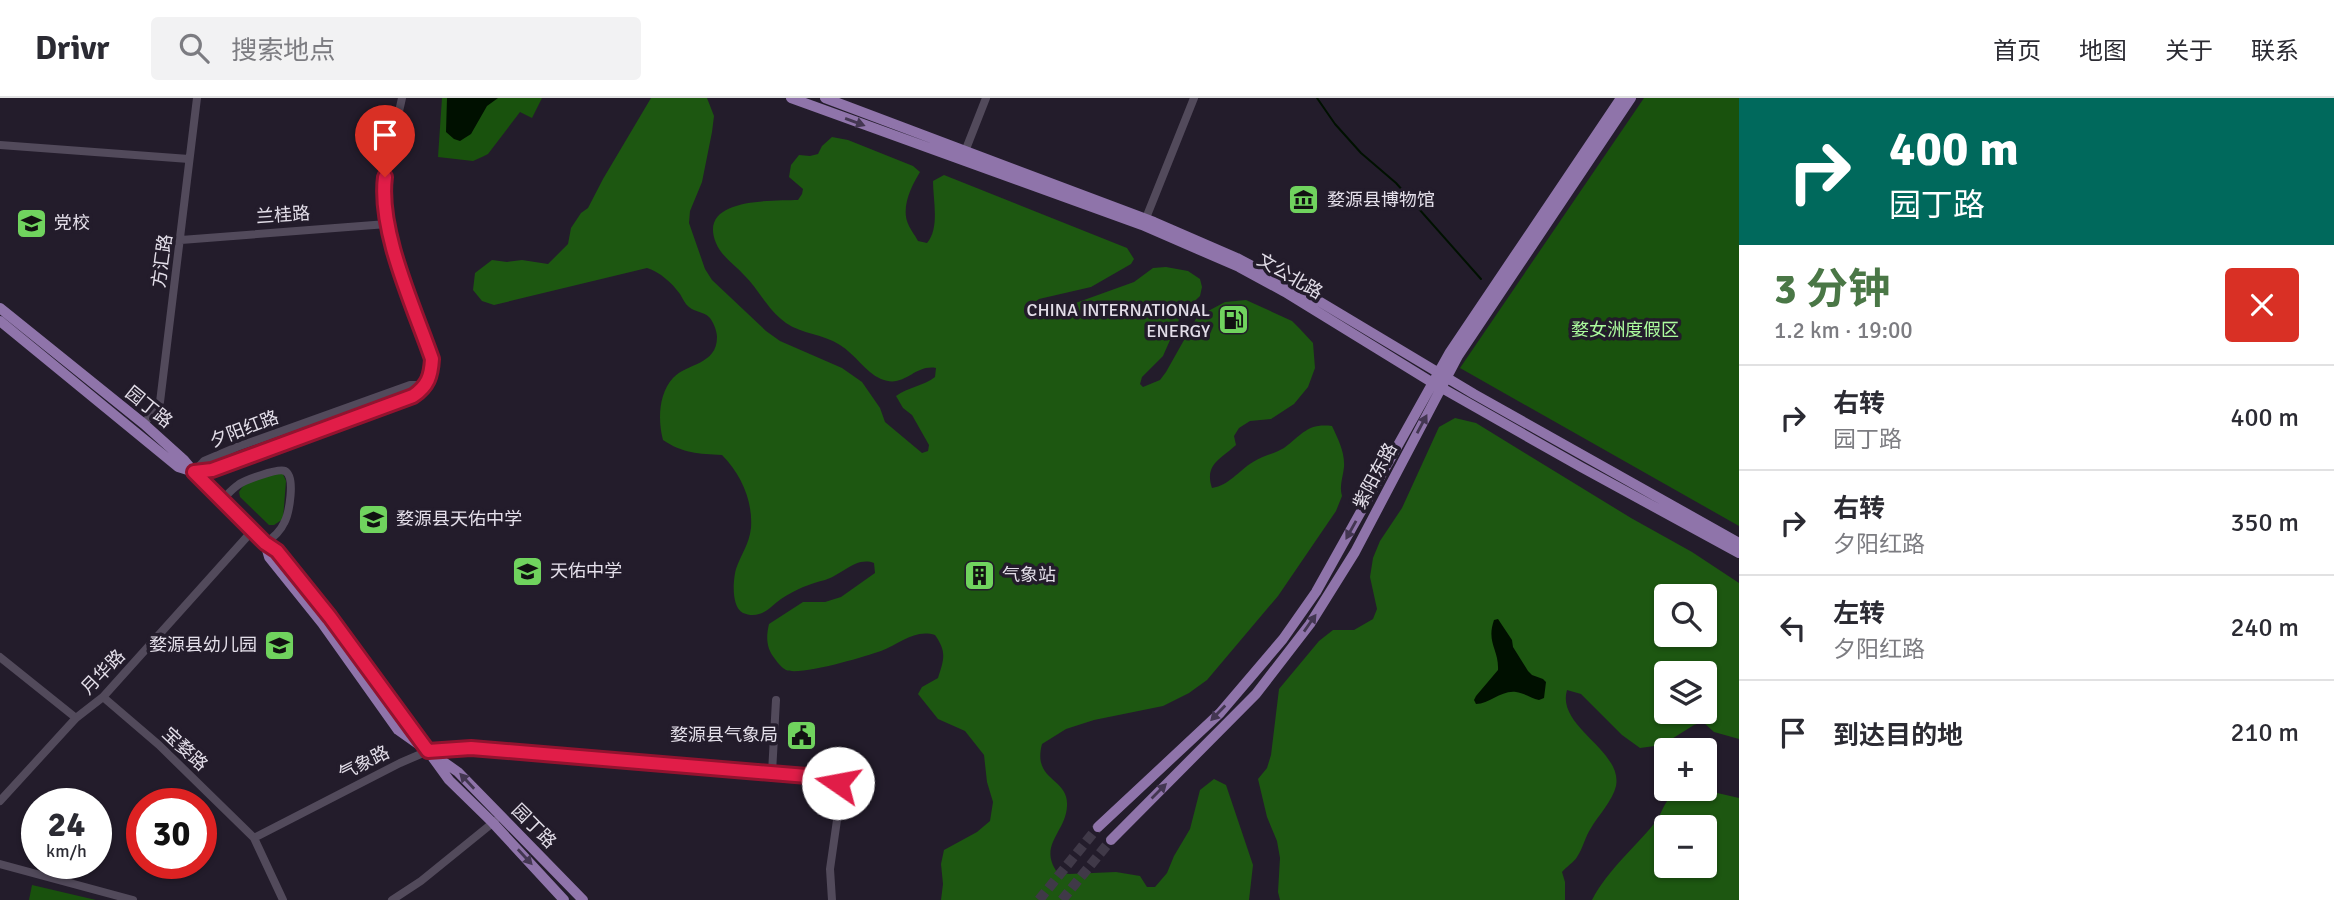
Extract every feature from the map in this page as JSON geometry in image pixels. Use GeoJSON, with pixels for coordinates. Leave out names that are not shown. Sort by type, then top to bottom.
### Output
{"type":"FeatureCollection","features":[{"type":"Feature","properties":{"kind":"main road","name":"文公北路"},"geometry":{"type":"LineString","coordinates":[[825,98],[964,156]]}},
{"type":"Feature","properties":{"kind":"main road","name":"紫阳东路"},"geometry":{"type":"LineString","coordinates":[[1111,840],[1255,694],[1310,624],[1355,552],[1440,380],[1450,352],[1621,98]]}},
{"type":"Feature","properties":{"kind":"main road","name":"紫阳东路"},"geometry":{"type":"LineString","coordinates":[[1098,827],[1220,713],[1283,639],[1316,592],[1440,380],[1631,98]]}},
{"type":"Feature","properties":{"kind":"main road","name":"文公北路"},"geometry":{"type":"LineString","coordinates":[[796,99],[964,156],[1237,258],[1317,300],[1581,467],[1739,553]]}},
{"type":"Feature","properties":{"kind":"main road","name":"园丁路"},"geometry":{"type":"LineString","coordinates":[[0,308],[144,424],[184,460],[265,543],[277,551],[330,617],[428,751],[458,772],[564,900]]}},
{"type":"Feature","properties":{"kind":"main road"},"geometry":{"type":"LineString","coordinates":[[0,321],[178,467],[194,472]]}},
{"type":"Feature","properties":{"kind":"main road","name":"文公北路"},"geometry":{"type":"LineString","coordinates":[[1440,380],[1739,543]]}},
{"type":"Feature","properties":{"kind":"main road","name":"园丁路"},"geometry":{"type":"LineString","coordinates":[[496,820],[583,900]]}},
{"type":"Feature","properties":{"kind":"street","name":"方汇路"},"geometry":{"type":"LineString","coordinates":[[144,424],[160,402],[197,98]]}},
{"type":"Feature","properties":{"kind":"street","name":"夕阳红路"},"geometry":{"type":"LineString","coordinates":[[194,472],[212,470],[413,396],[426,385],[432,359],[387,224],[384,188],[402,98]]}},
{"type":"Feature","properties":{"kind":"street"},"geometry":{"type":"LineString","coordinates":[[964,156],[986,98]]}},
{"type":"Feature","properties":{"kind":"street"},"geometry":{"type":"LineString","coordinates":[[1144,222],[1194,98]]}},
{"type":"Feature","properties":{"kind":"street"},"geometry":{"type":"LineString","coordinates":[[0,145],[189,159]]}},
{"type":"Feature","properties":{"kind":"street","name":"兰桂路"},"geometry":{"type":"LineString","coordinates":[[181,240],[387,224]]}},
{"type":"Feature","properties":{"kind":"street"},"geometry":{"type":"LineString","coordinates":[[222,500],[236,486],[246,481],[277,470],[285,471],[289,475],[291,488],[287,517],[279,532],[265,543]]}},
{"type":"Feature","properties":{"kind":"street","name":"月华路"},"geometry":{"type":"LineString","coordinates":[[0,801],[76,718],[103,697],[253,530]]}},
{"type":"Feature","properties":{"kind":"street"},"geometry":{"type":"LineString","coordinates":[[0,657],[76,718]]}},
{"type":"Feature","properties":{"kind":"street","name":"宝婺路"},"geometry":{"type":"LineString","coordinates":[[103,697],[159,745],[254,838],[282,900]]}},
{"type":"Feature","properties":{"kind":"street"},"geometry":{"type":"LineString","coordinates":[[772,773],[776,700]]}},
{"type":"Feature","properties":{"kind":"street","name":"气象路"},"geometry":{"type":"LineString","coordinates":[[254,838],[428,751],[471,748],[831,778],[838,783],[840,799],[830,869],[832,900]]}},
{"type":"Feature","properties":{"kind":"street"},"geometry":{"type":"LineString","coordinates":[[392,900],[421,881],[496,820]]}},
{"type":"Feature","properties":{"kind":"street"},"geometry":{"type":"LineString","coordinates":[[0,864],[133,900]]}},
{"type":"Feature","properties":{"kind":"green space"},"geometry":{"type":"Polygon","coordinates":[[[442,98],[542,98],[532,118],[520,112],[488,154],[473,161],[438,157],[442,98]]]}},
{"type":"Feature","properties":{"kind":"green space"},"geometry":{"type":"Polygon","coordinates":[[[651,98],[707,98],[714,116],[702,182],[690,211],[689,223],[705,269],[712,280],[780,341],[842,368],[862,382],[880,408],[885,422],[922,453],[928,451],[929,445],[912,415],[903,408],[896,396],[935,377],[936,368],[922,369],[897,381],[875,376],[840,345],[792,327],[779,318],[716,243],[713,228],[717,217],[727,209],[756,202],[798,200],[803,189],[789,177],[791,165],[799,155],[818,154],[832,137],[848,140],[913,166],[920,172],[911,189],[906,208],[908,224],[918,241],[927,243],[931,237],[935,222],[933,181],[944,175],[1127,248],[1134,259],[1131,264],[1091,287],[1039,299],[1032,304],[1030,313],[1034,318],[1134,282],[1153,268],[1166,267],[1188,271],[1200,279],[1200,296],[1182,313],[1163,356],[1142,377],[1140,384],[1143,387],[1160,380],[1197,317],[1225,302],[1246,300],[1292,321],[1313,343],[1315,368],[1308,387],[1294,404],[1271,419],[1250,421],[1239,428],[1234,436],[1236,445],[1215,463],[1210,480],[1212,488],[1224,484],[1253,462],[1284,448],[1305,431],[1316,426],[1332,426],[1344,461],[1342,496],[1336,511],[1278,596],[1207,680],[1163,706],[1094,720],[1066,729],[1042,744],[1040,756],[1046,773],[1063,789],[1066,797],[1066,815],[1050,854],[1057,872],[1116,872],[1140,876],[1147,887],[1155,887],[1167,873],[1190,829],[1200,790],[1214,779],[1226,785],[1253,865],[1249,900],[941,900],[941,864],[944,850],[977,832],[990,821],[993,802],[987,782],[984,755],[965,731],[938,719],[918,694],[922,687],[938,678],[943,651],[935,635],[920,634],[881,651],[818,668],[793,671],[786,670],[779,664],[768,647],[769,624],[803,602],[825,602],[841,597],[875,573],[874,563],[855,564],[831,578],[797,590],[762,613],[749,615],[739,610],[734,593],[735,574],[751,528],[748,498],[735,471],[722,455],[677,448],[663,440],[660,425],[660,408],[668,385],[679,373],[707,358],[716,346],[717,335],[710,319],[689,307],[669,282],[647,268],[494,305],[482,301],[473,290],[475,273],[492,260],[522,260],[548,264],[568,244],[571,228],[588,208],[651,98]]]}},
{"type":"Feature","properties":{"kind":"green space","name":"婺女洲度假区"},"geometry":{"type":"Polygon","coordinates":[[[1644,98],[1739,98],[1739,526],[1460,368],[1644,98]]]}},
{"type":"Feature","properties":{"kind":"green space"},"geometry":{"type":"Polygon","coordinates":[[[1455,418],[1476,423],[1739,583],[1739,739],[1714,732],[1705,724],[1717,724],[1717,661],[1654,661],[1654,724],[1697,724],[1673,738],[1654,738],[1654,746],[1640,748],[1622,735],[1581,694],[1567,690],[1566,703],[1571,716],[1610,761],[1616,786],[1577,857],[1562,872],[1565,900],[1280,900],[1280,858],[1277,841],[1267,817],[1258,779],[1267,768],[1271,755],[1279,689],[1319,641],[1333,630],[1354,630],[1373,619],[1377,609],[1370,577],[1373,558],[1380,541],[1402,508],[1439,427],[1455,418]]]}},
{"type":"Feature","properties":{"kind":"green space"},"geometry":{"type":"Polygon","coordinates":[[[279,472],[286,481],[283,519],[269,525],[240,497],[239,492],[245,483],[279,472]]]}},
{"type":"Feature","properties":{"kind":"green space"},"geometry":{"type":"Polygon","coordinates":[[[1717,793],[1739,798],[1739,900],[1592,900],[1614,868],[1654,823],[1654,878],[1717,878],[1717,815],[1660,815],[1667,801],[1717,801],[1717,793]]]}},
{"type":"Feature","properties":{"kind":"green space"},"geometry":{"type":"Polygon","coordinates":[[[32,885],[96,900],[29,900],[32,885]]]}},
{"type":"Feature","properties":{"kind":"shaded area"},"geometry":{"type":"Polygon","coordinates":[[[447,98],[498,98],[487,106],[471,134],[460,141],[446,132],[447,98]]]}},
{"type":"Feature","properties":{"kind":"shaded area"},"geometry":{"type":"Polygon","coordinates":[[[1498,619],[1528,671],[1546,682],[1544,698],[1539,700],[1511,692],[1476,704],[1476,696],[1498,670],[1491,635],[1494,620],[1498,619]]]}},
{"type":"Feature","properties":{"kind":"waterway"},"geometry":{"type":"LineString","coordinates":[[1317,98],[1335,124],[1361,153],[1396,183],[1481,279]]}},
{"type":"Feature","properties":{"kind":"tunnel"},"geometry":{"type":"LineString","coordinates":[[1039,900],[1098,827]]}},
{"type":"Feature","properties":{"kind":"tunnel"},"geometry":{"type":"LineString","coordinates":[[1062,900],[1111,840]]}},
{"type":"Feature","properties":{"kind":"place","name":"婺源县博物馆"},"geometry":{"type":"Point","coordinates":[1304,200]}},
{"type":"Feature","properties":{"kind":"place","name":"党校"},"geometry":{"type":"Point","coordinates":[31,223]}},
{"type":"Feature","properties":{"kind":"place","name":"CHINA INTERNATIONAL ENERGY"},"geometry":{"type":"Point","coordinates":[1233,320]}},
{"type":"Feature","properties":{"kind":"place","name":"婺源县天佑中学"},"geometry":{"type":"Point","coordinates":[373,519]}},
{"type":"Feature","properties":{"kind":"place","name":"天佑中学"},"geometry":{"type":"Point","coordinates":[527,571]}},
{"type":"Feature","properties":{"kind":"place","name":"气象站"},"geometry":{"type":"Point","coordinates":[979,575]}},
{"type":"Feature","properties":{"kind":"place","name":"婺源县幼儿园"},"geometry":{"type":"Point","coordinates":[280,645]}},
{"type":"Feature","properties":{"kind":"place","name":"婺源县气象局"},"geometry":{"type":"Point","coordinates":[801,735]}},
{"type":"Feature","properties":{"kind":"route"},"geometry":{"type":"LineString","coordinates":[[385,177],[384,203],[393,249],[432,359],[426,385],[413,396],[212,470],[194,472],[265,543],[277,551],[330,617],[428,751],[471,748],[831,778],[838,783]]}}]}
